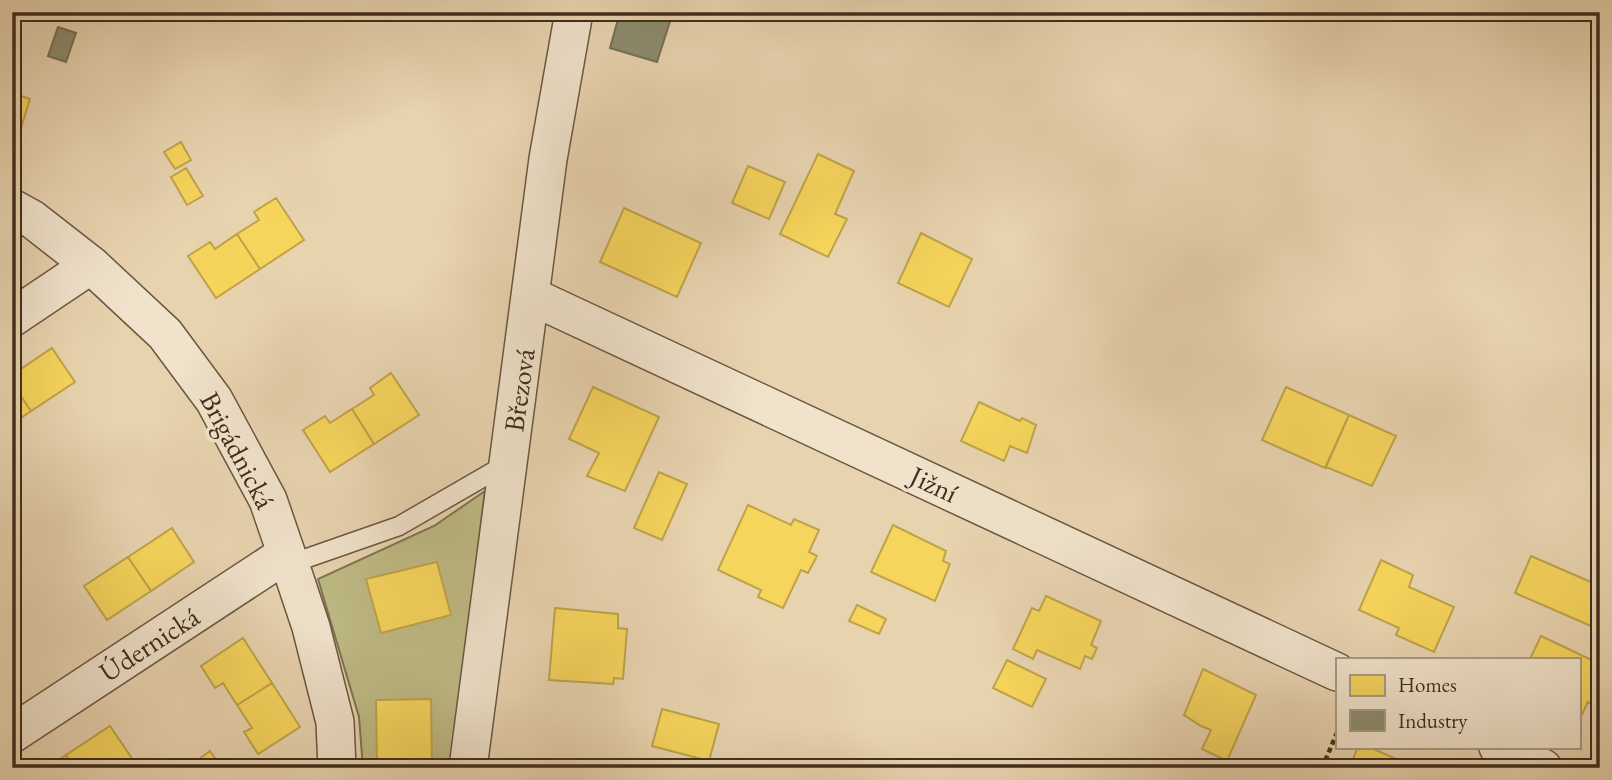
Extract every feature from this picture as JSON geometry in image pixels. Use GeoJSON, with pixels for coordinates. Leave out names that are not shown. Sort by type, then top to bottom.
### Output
{"type":"FeatureCollection","features":[{"type":"Feature","properties":{"kind":"street","name":"Březová"},"geometry":{"type":"LineString","coordinates":[[468,768],[548,159],[574,12]]}},
{"type":"Feature","properties":{"kind":"street","name":"Brigádnická"},"geometry":{"type":"LineString","coordinates":[[12,208],[32,219],[90,265],[165,334],[215,400],[268,500],[311,627],[334,722],[337,768]]}},
{"type":"Feature","properties":{"kind":"street"},"geometry":{"type":"LineString","coordinates":[[12,318],[90,265]]}},
{"type":"Feature","properties":{"kind":"street","name":"Jižní"},"geometry":{"type":"LineString","coordinates":[[531,296],[1336,672]]}},
{"type":"Feature","properties":{"kind":"street","name":"Údernická"},"geometry":{"type":"LineString","coordinates":[[12,734],[288,559]]}},
{"type":"Feature","properties":{"kind":"street"},"geometry":{"type":"LineString","coordinates":[[1500,748],[1543,768]]}},
{"type":"Feature","properties":{"kind":"lane"},"geometry":{"type":"LineString","coordinates":[[288,559],[399,526],[509,462]]}},
{"type":"Feature","properties":{"kind":"path"},"geometry":{"type":"LineString","coordinates":[[1322,768],[1336,735]]}},
{"type":"Feature","properties":{"kind":"shaded area"},"geometry":{"type":"Polygon","coordinates":[[[485,491],[451,768],[363,768],[359,717],[318,579],[434,526],[485,491]]]}},
{"type":"Feature","properties":{"kind":"building: Homes"},"geometry":{"type":"Polygon","coordinates":[[[12,93],[30,99],[18,138],[12,136],[12,93]]]}},
{"type":"Feature","properties":{"kind":"building: Homes"},"geometry":{"type":"Polygon","coordinates":[[[181,142],[191,160],[175,169],[164,152],[181,142]]]}},
{"type":"Feature","properties":{"kind":"building: Homes"},"geometry":{"type":"Polygon","coordinates":[[[818,154],[854,171],[835,214],[847,219],[828,257],[780,234],[818,154]]]}},
{"type":"Feature","properties":{"kind":"building: Homes"},"geometry":{"type":"Polygon","coordinates":[[[748,166],[785,182],[769,219],[732,203],[748,166]]]}},
{"type":"Feature","properties":{"kind":"building: Homes"},"geometry":{"type":"Polygon","coordinates":[[[186,168],[203,196],[187,205],[171,177],[186,168]]]}},
{"type":"Feature","properties":{"kind":"building: Homes"},"geometry":{"type":"Polygon","coordinates":[[[276,198],[304,240],[260,269],[237,234],[259,220],[254,212],[276,198]]]}},
{"type":"Feature","properties":{"kind":"building: Homes"},"geometry":{"type":"Polygon","coordinates":[[[624,208],[701,243],[677,297],[600,262],[624,208]]]}},
{"type":"Feature","properties":{"kind":"building: Homes"},"geometry":{"type":"Polygon","coordinates":[[[921,233],[972,259],[949,307],[898,283],[921,233]]]}},
{"type":"Feature","properties":{"kind":"building: Homes"},"geometry":{"type":"Polygon","coordinates":[[[237,234],[260,269],[216,298],[188,256],[210,242],[215,249],[237,234]]]}},
{"type":"Feature","properties":{"kind":"building: Homes"},"geometry":{"type":"Polygon","coordinates":[[[52,348],[75,382],[31,411],[12,383],[12,375],[52,348]]]}},
{"type":"Feature","properties":{"kind":"building: Homes"},"geometry":{"type":"Polygon","coordinates":[[[391,373],[419,415],[374,444],[352,409],[374,395],[370,388],[391,373]]]}},
{"type":"Feature","properties":{"kind":"building: Homes"},"geometry":{"type":"Polygon","coordinates":[[[12,383],[31,411],[12,424],[12,383]]]}},
{"type":"Feature","properties":{"kind":"building: Homes"},"geometry":{"type":"Polygon","coordinates":[[[593,387],[659,417],[625,491],[587,476],[599,453],[569,439],[593,387]]]}},
{"type":"Feature","properties":{"kind":"building: Homes"},"geometry":{"type":"Polygon","coordinates":[[[1286,387],[1349,415],[1325,468],[1262,440],[1286,387]]]}},
{"type":"Feature","properties":{"kind":"building: Homes"},"geometry":{"type":"Polygon","coordinates":[[[979,402],[1020,421],[1022,418],[1036,425],[1027,453],[1010,446],[1004,461],[961,441],[979,402]]]}},
{"type":"Feature","properties":{"kind":"building: Homes"},"geometry":{"type":"Polygon","coordinates":[[[352,409],[374,444],[330,472],[303,430],[325,416],[330,423],[352,409]]]}},
{"type":"Feature","properties":{"kind":"building: Homes"},"geometry":{"type":"Polygon","coordinates":[[[1349,415],[1396,436],[1372,486],[1326,467],[1349,415]]]}},
{"type":"Feature","properties":{"kind":"building: Homes"},"geometry":{"type":"Polygon","coordinates":[[[659,472],[687,484],[662,540],[634,528],[659,472]]]}},
{"type":"Feature","properties":{"kind":"building: Homes"},"geometry":{"type":"Polygon","coordinates":[[[748,505],[791,525],[794,519],[819,530],[809,552],[817,556],[808,573],[801,570],[783,608],[758,597],[761,590],[718,570],[748,505]]]}},
{"type":"Feature","properties":{"kind":"building: Homes"},"geometry":{"type":"Polygon","coordinates":[[[893,525],[946,551],[943,561],[950,564],[935,601],[871,572],[893,525]]]}},
{"type":"Feature","properties":{"kind":"building: Homes"},"geometry":{"type":"Polygon","coordinates":[[[172,528],[194,562],[151,591],[128,557],[172,528]]]}},
{"type":"Feature","properties":{"kind":"building: Homes"},"geometry":{"type":"Polygon","coordinates":[[[1531,556],[1600,586],[1600,630],[1515,593],[1531,556]]]}},
{"type":"Feature","properties":{"kind":"building: Homes"},"geometry":{"type":"Polygon","coordinates":[[[128,557],[151,591],[107,620],[84,586],[128,557]]]}},
{"type":"Feature","properties":{"kind":"building: Homes"},"geometry":{"type":"Polygon","coordinates":[[[1381,560],[1413,575],[1409,587],[1454,607],[1434,652],[1396,635],[1399,628],[1359,610],[1381,560]]]}},
{"type":"Feature","properties":{"kind":"building: Homes"},"geometry":{"type":"Polygon","coordinates":[[[437,562],[451,615],[381,633],[366,579],[437,562]]]}},
{"type":"Feature","properties":{"kind":"building: Homes"},"geometry":{"type":"Polygon","coordinates":[[[1046,596],[1101,621],[1091,645],[1097,648],[1092,659],[1085,656],[1080,669],[1037,650],[1033,659],[1013,649],[1032,608],[1039,611],[1046,596]]]}},
{"type":"Feature","properties":{"kind":"building: Homes"},"geometry":{"type":"Polygon","coordinates":[[[857,605],[886,619],[879,634],[849,621],[857,605]]]}},
{"type":"Feature","properties":{"kind":"building: Homes"},"geometry":{"type":"Polygon","coordinates":[[[555,608],[618,614],[618,628],[627,629],[623,679],[614,678],[613,684],[549,680],[555,608]]]}},
{"type":"Feature","properties":{"kind":"building: Homes"},"geometry":{"type":"Polygon","coordinates":[[[1541,636],[1598,663],[1593,682],[1600,686],[1600,694],[1595,706],[1588,702],[1580,719],[1580,658],[1530,658],[1541,636]]]}},
{"type":"Feature","properties":{"kind":"building: Homes"},"geometry":{"type":"Polygon","coordinates":[[[243,638],[272,683],[237,705],[223,683],[215,688],[201,666],[243,638]]]}},
{"type":"Feature","properties":{"kind":"building: Homes"},"geometry":{"type":"Polygon","coordinates":[[[1007,660],[1046,679],[1032,707],[993,688],[1007,660]]]}},
{"type":"Feature","properties":{"kind":"building: Homes"},"geometry":{"type":"Polygon","coordinates":[[[1203,669],[1256,695],[1227,761],[1202,749],[1211,730],[1184,715],[1203,669]]]}},
{"type":"Feature","properties":{"kind":"building: Homes"},"geometry":{"type":"Polygon","coordinates":[[[272,683],[300,727],[258,754],[244,732],[252,728],[237,705],[272,683]]]}},
{"type":"Feature","properties":{"kind":"building: Homes"},"geometry":{"type":"Polygon","coordinates":[[[431,699],[432,764],[377,765],[376,700],[431,699]]]}},
{"type":"Feature","properties":{"kind":"building: Homes"},"geometry":{"type":"Polygon","coordinates":[[[662,709],[719,724],[709,761],[652,746],[662,709]]]}},
{"type":"Feature","properties":{"kind":"building: Homes"},"geometry":{"type":"Polygon","coordinates":[[[110,726],[133,760],[121,768],[74,768],[66,755],[110,726]]]}},
{"type":"Feature","properties":{"kind":"building: Homes"},"geometry":{"type":"Polygon","coordinates":[[[1358,748],[1371,748],[1412,766],[1412,768],[1349,768],[1358,748]]]}},
{"type":"Feature","properties":{"kind":"building: Homes"},"geometry":{"type":"Polygon","coordinates":[[[210,751],[222,768],[199,768],[195,762],[210,751]]]}},
{"type":"Feature","properties":{"kind":"building: Homes"},"geometry":{"type":"Polygon","coordinates":[[[66,755],[74,768],[47,768],[66,755]]]}},
{"type":"Feature","properties":{"kind":"building: Industry"},"geometry":{"type":"Polygon","coordinates":[[[620,12],[673,12],[657,62],[610,48],[620,12]]]}},
{"type":"Feature","properties":{"kind":"building: Industry"},"geometry":{"type":"Polygon","coordinates":[[[58,27],[76,33],[66,62],[48,56],[58,27]]]}}]}
